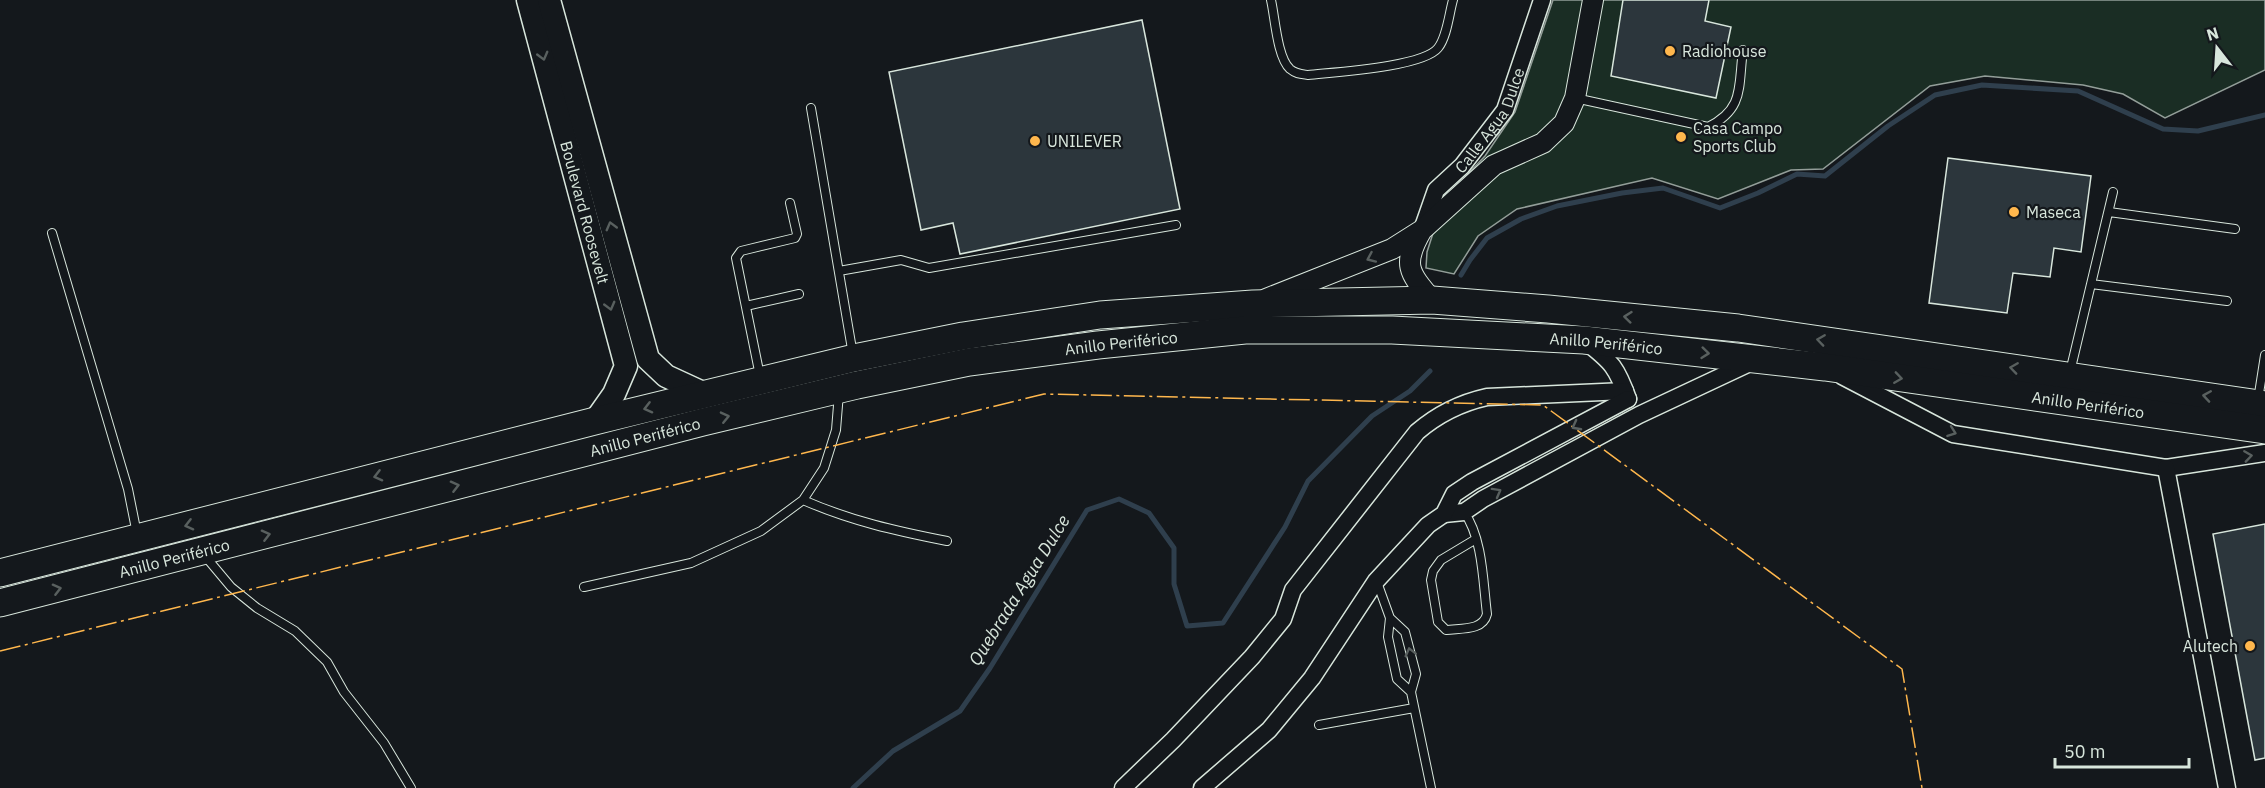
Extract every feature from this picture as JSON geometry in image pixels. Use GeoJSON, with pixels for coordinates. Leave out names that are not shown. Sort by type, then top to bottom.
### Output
{"type":"FeatureCollection","features":[{"type":"Feature","properties":{"kind":"highway","name":"Anillo Periférico"},"geometry":{"type":"LineString","coordinates":[[0,573],[595,421],[854,358],[963,336],[1100,315],[1253,304],[1432,300],[1738,328],[2261,404]]}},
{"type":"Feature","properties":{"kind":"highway","name":"Anillo Periférico"},"geometry":{"type":"LineString","coordinates":[[0,603],[703,422],[839,390],[969,362],[1098,345],[1245,330],[1392,330],[1543,336],[1584,340],[1825,367],[2265,430]]}},
{"type":"Feature","properties":{"kind":"main road","name":"Boulevard Roosevelt"},"geometry":{"type":"LineString","coordinates":[[528,0],[626,366]]}},
{"type":"Feature","properties":{"kind":"main road","name":"Boulevard Roosevelt"},"geometry":{"type":"LineString","coordinates":[[549,0],[648,359]]}},
{"type":"Feature","properties":{"kind":"main road"},"geometry":{"type":"LineString","coordinates":[[595,421],[614,394],[626,366],[648,359],[666,376],[705,394]]}},
{"type":"Feature","properties":{"kind":"street","name":"Calle Agua Dulce"},"geometry":{"type":"LineString","coordinates":[[1432,300],[1417,283],[1411,270],[1409,258],[1412,247],[1422,230],[1436,190],[1462,166],[1505,110],[1542,0]]}},
{"type":"Feature","properties":{"kind":"street"},"geometry":{"type":"LineString","coordinates":[[1253,304],[1392,249],[1422,230],[1494,165],[1543,143],[1564,123],[1575,98],[1593,0]]}},
{"type":"Feature","properties":{"kind":"street"},"geometry":{"type":"LineString","coordinates":[[1584,340],[1608,359],[1619,374],[1626,395],[1639,415]]}},
{"type":"Feature","properties":{"kind":"street"},"geometry":{"type":"LineString","coordinates":[[1202,788],[1269,730],[1312,678],[1377,581],[1428,525],[1444,514],[1464,512],[1483,499],[1639,415],[1757,359]]}},
{"type":"Feature","properties":{"kind":"street"},"geometry":{"type":"LineString","coordinates":[[1825,367],[1953,434],[2166,468],[2265,453]]}},
{"type":"Feature","properties":{"kind":"street"},"geometry":{"type":"LineString","coordinates":[[1444,514],[1454,494],[1472,482],[1626,395]]}},
{"type":"Feature","properties":{"kind":"street"},"geometry":{"type":"LineString","coordinates":[[1122,788],[1173,740],[1252,657],[1283,619],[1293,590],[1418,432],[1434,418],[1469,401],[1487,397],[1626,395]]}},
{"type":"Feature","properties":{"kind":"street"},"geometry":{"type":"LineString","coordinates":[[2166,468],[2227,788]]}},
{"type":"Feature","properties":{"kind":"lane"},"geometry":{"type":"LineString","coordinates":[[1271,0],[1282,55],[1288,67],[1296,73],[1308,75],[1402,64],[1432,54],[1440,46],[1453,0]]}},
{"type":"Feature","properties":{"kind":"lane"},"geometry":{"type":"LineString","coordinates":[[1575,98],[1708,127],[1721,120],[1732,110],[1736,100],[1743,50]]}},
{"type":"Feature","properties":{"kind":"lane"},"geometry":{"type":"LineString","coordinates":[[811,108],[854,358]]}},
{"type":"Feature","properties":{"kind":"lane"},"geometry":{"type":"LineString","coordinates":[[2069,375],[2113,192]]}},
{"type":"Feature","properties":{"kind":"lane"},"geometry":{"type":"LineString","coordinates":[[761,380],[736,258],[741,251],[795,238],[797,234],[790,203]]}},
{"type":"Feature","properties":{"kind":"lane"},"geometry":{"type":"LineString","coordinates":[[2109,212],[2235,229]]}},
{"type":"Feature","properties":{"kind":"lane"},"geometry":{"type":"LineString","coordinates":[[839,271],[901,260],[929,268],[1176,225]]}},
{"type":"Feature","properties":{"kind":"lane"},"geometry":{"type":"LineString","coordinates":[[52,234],[128,489],[138,538]]}},
{"type":"Feature","properties":{"kind":"lane"},"geometry":{"type":"LineString","coordinates":[[2091,284],[2227,301]]}},
{"type":"Feature","properties":{"kind":"lane"},"geometry":{"type":"LineString","coordinates":[[746,306],[799,294]]}},
{"type":"Feature","properties":{"kind":"lane"},"geometry":{"type":"LineString","coordinates":[[2261,404],[2265,355]]}},
{"type":"Feature","properties":{"kind":"lane"},"geometry":{"type":"LineString","coordinates":[[584,587],[692,562],[761,531],[803,500],[824,468],[836,430],[839,390]]}},
{"type":"Feature","properties":{"kind":"lane"},"geometry":{"type":"LineString","coordinates":[[803,500],[841,516],[895,531],[947,541]]}},
{"type":"Feature","properties":{"kind":"lane"},"geometry":{"type":"LineString","coordinates":[[1464,512],[1476,539],[1487,614],[1481,626],[1446,630],[1438,622],[1431,580],[1433,571],[1441,560],[1476,539]]}},
{"type":"Feature","properties":{"kind":"lane"},"geometry":{"type":"LineString","coordinates":[[202,551],[231,587],[257,608],[295,631],[327,662],[344,692],[384,743],[411,788]]}},
{"type":"Feature","properties":{"kind":"lane"},"geometry":{"type":"LineString","coordinates":[[1377,581],[1390,618],[1388,637],[1397,679],[1411,692]]}},
{"type":"Feature","properties":{"kind":"lane"},"geometry":{"type":"LineString","coordinates":[[1390,618],[1405,632],[1416,674],[1411,692],[1431,788]]}},
{"type":"Feature","properties":{"kind":"lane"},"geometry":{"type":"LineString","coordinates":[[1319,725],[1414,708]]}},
{"type":"Feature","properties":{"kind":"green space","name":"Casa Campo Sports Club"},"geometry":{"type":"Polygon","coordinates":[[[1553,0],[2265,0],[2265,70],[2165,118],[2123,94],[2083,85],[1985,76],[1930,86],[1823,169],[1791,170],[1718,199],[1652,178],[1517,209],[1478,236],[1454,274],[1426,268],[1427,252],[1444,199],[1485,156],[1515,112],[1553,0]]]}},
{"type":"Feature","properties":{"kind":"building","name":"Radiohouse"},"geometry":{"type":"Polygon","coordinates":[[[1623,0],[1709,0],[1705,21],[1731,27],[1716,98],[1611,76],[1623,0]]]}},
{"type":"Feature","properties":{"kind":"building","name":"UNILEVER"},"geometry":{"type":"Polygon","coordinates":[[[1142,20],[1180,209],[960,254],[953,223],[921,230],[889,72],[1142,20]]]}},
{"type":"Feature","properties":{"kind":"building","name":"Maseca"},"geometry":{"type":"Polygon","coordinates":[[[1948,158],[2091,176],[2081,252],[2054,248],[2050,277],[2013,273],[2007,313],[1929,303],[1948,158]]]}},
{"type":"Feature","properties":{"kind":"building","name":"Alutech"},"geometry":{"type":"Polygon","coordinates":[[[2265,524],[2265,758],[2255,760],[2213,534],[2265,524]]]}},
{"type":"Feature","properties":{"kind":"waterway","name":"Quebrada Agua Dulce"},"geometry":{"type":"LineString","coordinates":[[1461,275],[1487,238],[1521,219],[1557,206],[1622,193],[1663,188],[1720,208],[1797,174],[1825,176],[1888,126],[1935,95],[1982,85],[2078,91],[2163,129],[2198,131],[2265,115]]}},
{"type":"Feature","properties":{"kind":"waterway","name":"Quebrada Agua Dulce"},"geometry":{"type":"LineString","coordinates":[[853,788],[893,751],[960,711],[990,668],[1087,510],[1119,499],[1149,513],[1174,548],[1174,584],[1187,626],[1223,623],[1285,527],[1308,481],[1372,416],[1410,391],[1430,371]]}},
{"type":"Feature","properties":{"kind":"power"},"geometry":{"type":"LineString","coordinates":[[0,651],[1044,394],[1543,405],[1902,669],[1922,788]]}},
{"type":"Feature","properties":{"kind":"place","name":"Radiohouse"},"geometry":{"type":"Point","coordinates":[1670,51]}},
{"type":"Feature","properties":{"kind":"place","name":"Casa Campo Sports Club"},"geometry":{"type":"Point","coordinates":[1681,137]}},
{"type":"Feature","properties":{"kind":"place","name":"UNILEVER"},"geometry":{"type":"Point","coordinates":[1035,141]}},
{"type":"Feature","properties":{"kind":"place","name":"Maseca"},"geometry":{"type":"Point","coordinates":[2014,212]}},
{"type":"Feature","properties":{"kind":"place","name":"Alutech"},"geometry":{"type":"Point","coordinates":[2250,646]}}]}
